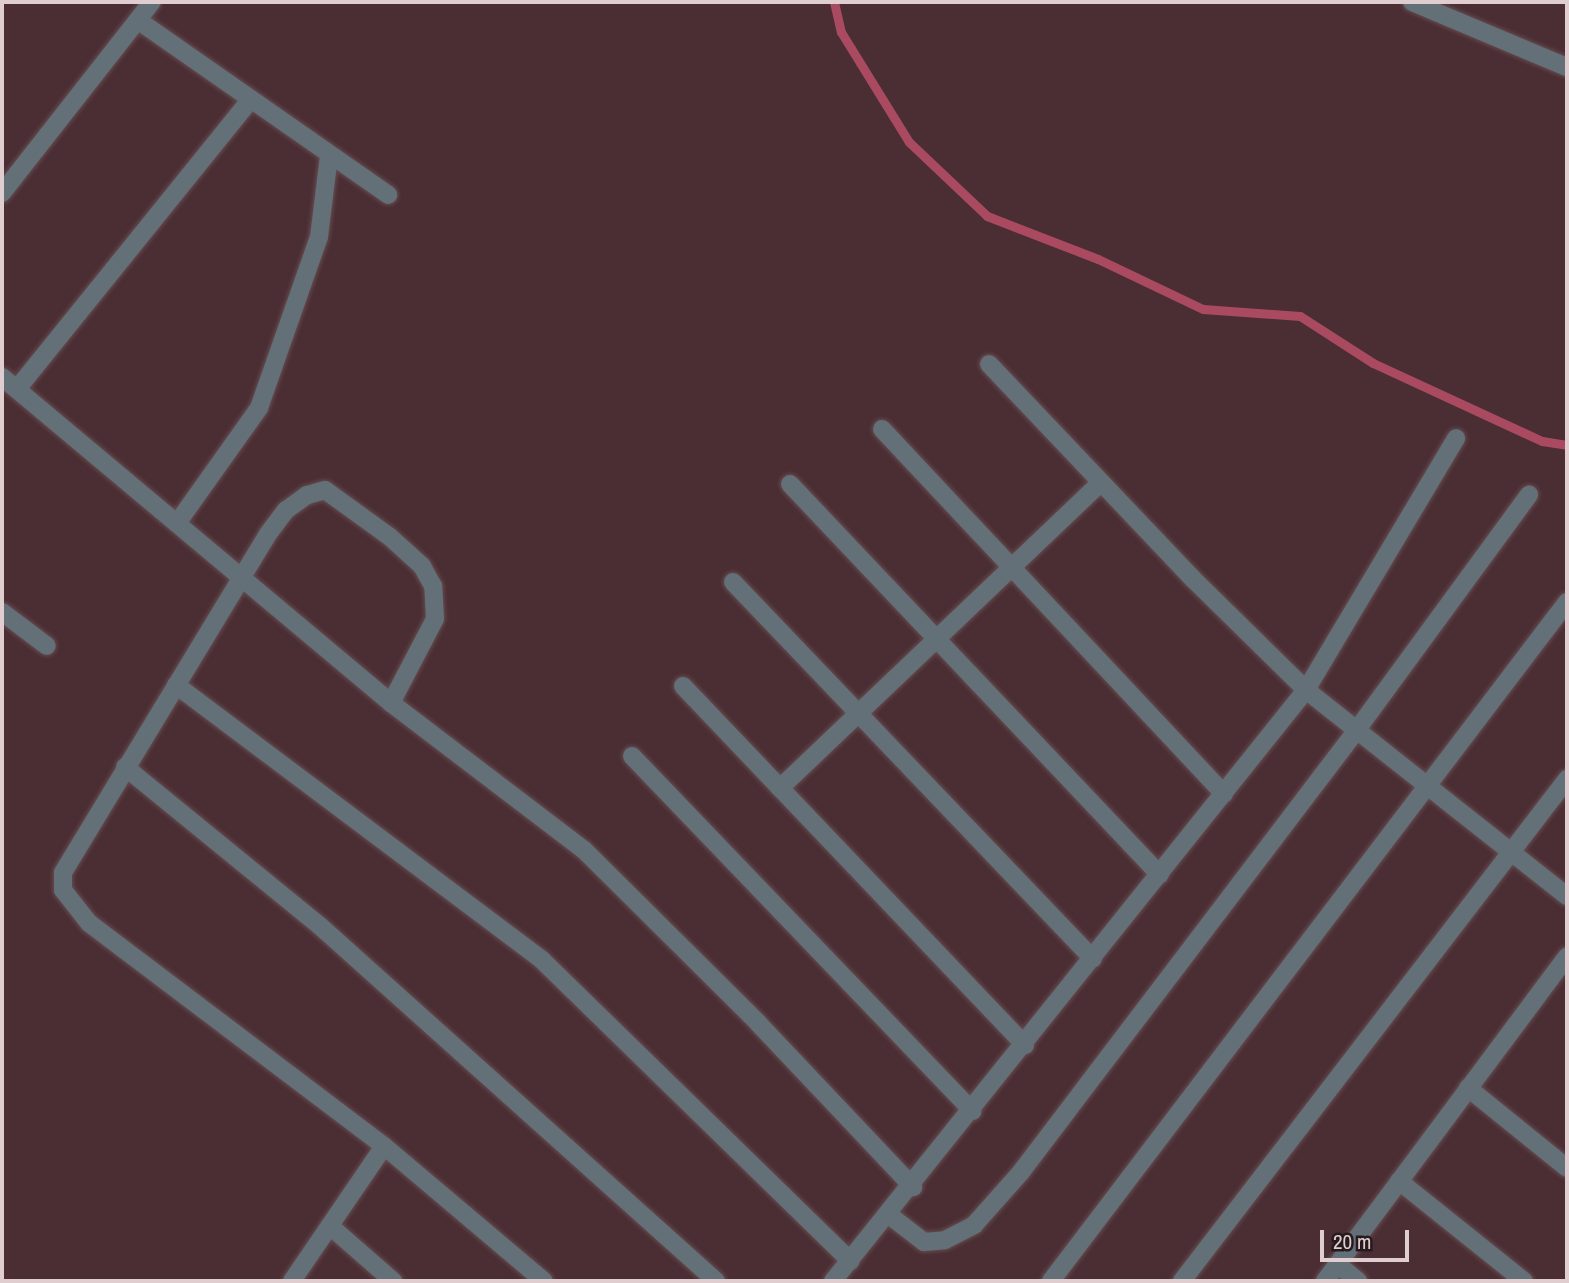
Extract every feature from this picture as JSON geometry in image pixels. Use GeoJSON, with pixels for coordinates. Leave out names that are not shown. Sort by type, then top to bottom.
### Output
{"type":"FeatureCollection","features":[{"type":"Feature","properties":{"kind":"street"},"geometry":{"type":"LineString","coordinates":[[2,193],[152,2]]}},
{"type":"Feature","properties":{"kind":"street"},"geometry":{"type":"LineString","coordinates":[[1412,2],[1567,67]]}},
{"type":"Feature","properties":{"kind":"street"},"geometry":{"type":"LineString","coordinates":[[138,21],[388,195]]}},
{"type":"Feature","properties":{"kind":"street"},"geometry":{"type":"LineString","coordinates":[[17,389],[250,100]]}},
{"type":"Feature","properties":{"kind":"street"},"geometry":{"type":"LineString","coordinates":[[178,522],[259,408],[319,237],[329,155]]}},
{"type":"Feature","properties":{"kind":"street"},"geometry":{"type":"LineString","coordinates":[[989,364],[1306,690],[1567,896]]}},
{"type":"Feature","properties":{"kind":"street"},"geometry":{"type":"LineString","coordinates":[[2,377],[391,703],[584,850],[758,1023],[913,1187]]}},
{"type":"Feature","properties":{"kind":"street"},"geometry":{"type":"LineString","coordinates":[[882,429],[1223,794]]}},
{"type":"Feature","properties":{"kind":"street"},"geometry":{"type":"LineString","coordinates":[[833,1281],[913,1187],[1306,690],[1456,438]]}},
{"type":"Feature","properties":{"kind":"street"},"geometry":{"type":"LineString","coordinates":[[780,788],[1101,482]]}},
{"type":"Feature","properties":{"kind":"street"},"geometry":{"type":"LineString","coordinates":[[790,484],[1160,875]]}},
{"type":"Feature","properties":{"kind":"street"},"geometry":{"type":"LineString","coordinates":[[391,703],[435,619],[433,586],[422,566],[390,537],[326,490],[307,495],[286,510],[125,767],[63,873],[63,890],[75,907],[384,1146],[544,1281]]}},
{"type":"Feature","properties":{"kind":"street"},"geometry":{"type":"LineString","coordinates":[[889,1215],[924,1242],[945,1240],[974,1225],[1021,1172],[1356,731],[1529,495]]}},
{"type":"Feature","properties":{"kind":"street"},"geometry":{"type":"LineString","coordinates":[[733,582],[1093,959]]}},
{"type":"Feature","properties":{"kind":"street"},"geometry":{"type":"LineString","coordinates":[[1051,1281],[1567,602]]}},
{"type":"Feature","properties":{"kind":"street"},"geometry":{"type":"LineString","coordinates":[[2,612],[47,646]]}},
{"type":"Feature","properties":{"kind":"street"},"geometry":{"type":"LineString","coordinates":[[176,685],[542,960],[850,1261]]}},
{"type":"Feature","properties":{"kind":"street"},"geometry":{"type":"LineString","coordinates":[[683,686],[1025,1045]]}},
{"type":"Feature","properties":{"kind":"street"},"geometry":{"type":"LineString","coordinates":[[632,755],[973,1111]]}},
{"type":"Feature","properties":{"kind":"street"},"geometry":{"type":"LineString","coordinates":[[125,767],[320,926],[716,1281]]}},
{"type":"Feature","properties":{"kind":"street"},"geometry":{"type":"LineString","coordinates":[[1182,1281],[1513,853],[1567,779]]}},
{"type":"Feature","properties":{"kind":"street"},"geometry":{"type":"LineString","coordinates":[[1325,1281],[1567,956]]}},
{"type":"Feature","properties":{"kind":"street"},"geometry":{"type":"LineString","coordinates":[[1468,1088],[1567,1168]]}},
{"type":"Feature","properties":{"kind":"street"},"geometry":{"type":"LineString","coordinates":[[292,1281],[384,1146]]}},
{"type":"Feature","properties":{"kind":"street"},"geometry":{"type":"LineString","coordinates":[[1399,1181],[1524,1281]]}},
{"type":"Feature","properties":{"kind":"street"},"geometry":{"type":"LineString","coordinates":[[330,1226],[393,1281]]}},
{"type":"Feature","properties":{"kind":"street"},"geometry":{"type":"LineString","coordinates":[[1337,1264],[1358,1281]]}},
{"type":"Feature","properties":{"kind":"waterway"},"geometry":{"type":"LineString","coordinates":[[834,2],[841,32],[909,142],[987,216],[1098,259],[1203,309],[1300,316],[1373,363],[1542,441],[1567,445]]}}]}
